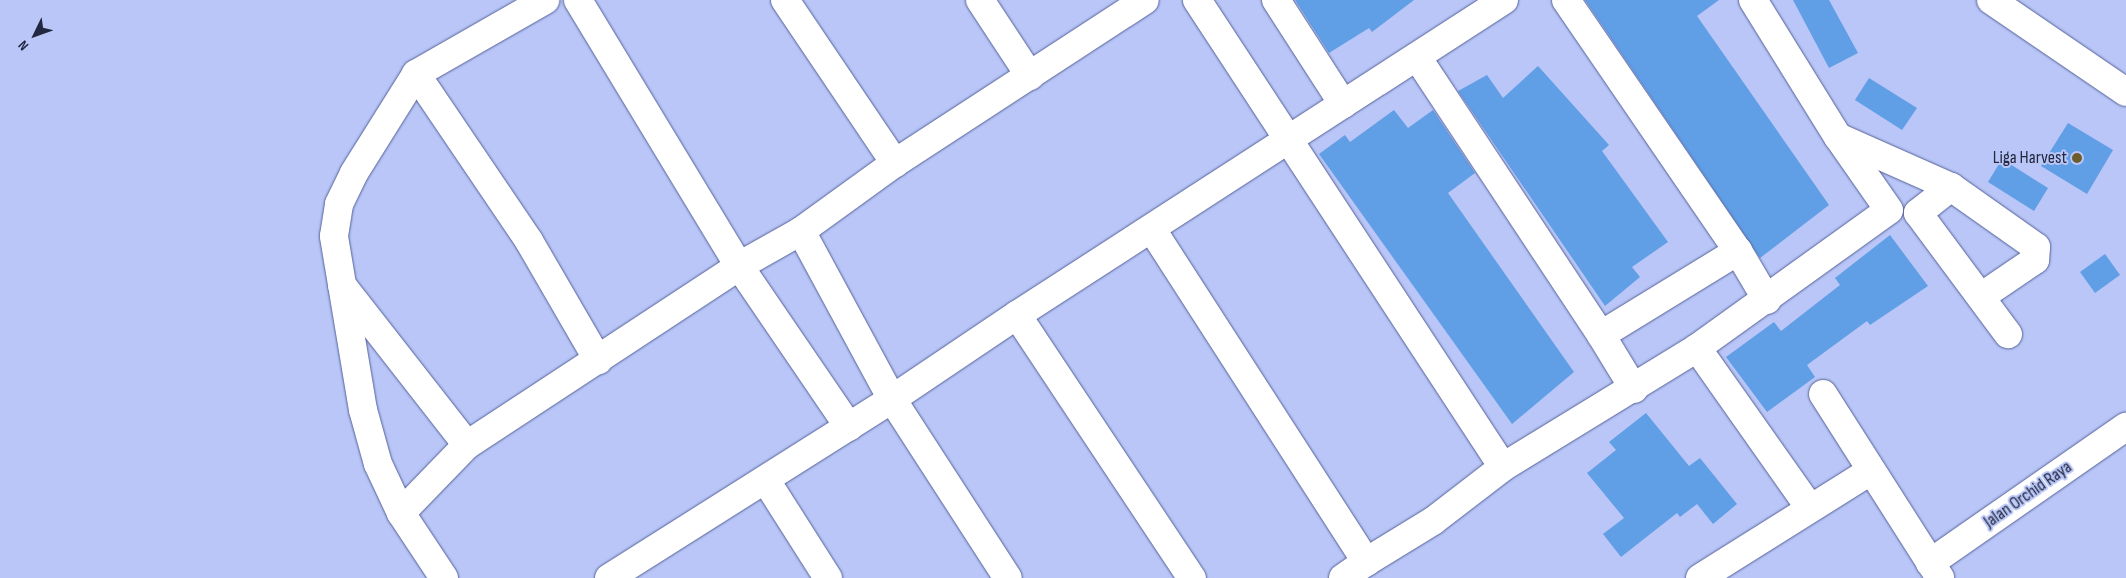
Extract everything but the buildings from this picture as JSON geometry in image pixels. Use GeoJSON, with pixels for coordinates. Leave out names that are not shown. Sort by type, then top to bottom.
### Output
{"type":"FeatureCollection","features":[{"type":"Feature","properties":{"kind":"street"},"geometry":{"type":"LineString","coordinates":[[444,578],[401,513],[378,464],[363,410],[340,282],[334,236],[338,204],[416,74],[545,0]]}},
{"type":"Feature","properties":{"kind":"street"},"geometry":{"type":"LineString","coordinates":[[578,0],[739,266],[849,427]]}},
{"type":"Feature","properties":{"kind":"street"},"geometry":{"type":"LineString","coordinates":[[785,0],[895,163]]}},
{"type":"Feature","properties":{"kind":"street"},"geometry":{"type":"LineString","coordinates":[[980,0],[1030,76]]}},
{"type":"Feature","properties":{"kind":"street"},"geometry":{"type":"LineString","coordinates":[[401,513],[467,445],[739,266],[801,231],[895,163],[1145,0]]}},
{"type":"Feature","properties":{"kind":"street"},"geometry":{"type":"LineString","coordinates":[[1198,0],[1503,467]]}},
{"type":"Feature","properties":{"kind":"street"},"geometry":{"type":"LineString","coordinates":[[1276,0],[1343,104]]}},
{"type":"Feature","properties":{"kind":"street"},"geometry":{"type":"LineString","coordinates":[[625,574],[767,482],[1017,315],[1153,231],[1343,104],[1504,0]]}},
{"type":"Feature","properties":{"kind":"street"},"geometry":{"type":"LineString","coordinates":[[1566,0],[1738,251],[1767,300]]}},
{"type":"Feature","properties":{"kind":"street"},"geometry":{"type":"LineString","coordinates":[[1991,0],[2126,92]]}},
{"type":"Feature","properties":{"kind":"street"},"geometry":{"type":"LineString","coordinates":[[1754,1],[1838,137],[1890,210]]}},
{"type":"Feature","properties":{"kind":"street"},"geometry":{"type":"LineString","coordinates":[[1417,57],[1601,335],[1634,389]]}},
{"type":"Feature","properties":{"kind":"street"},"geometry":{"type":"LineString","coordinates":[[416,74],[529,240],[598,360]]}},
{"type":"Feature","properties":{"kind":"street"},"geometry":{"type":"LineString","coordinates":[[1838,137],[1951,187],[2036,247],[2035,260],[1982,296]]}},
{"type":"Feature","properties":{"kind":"street"},"geometry":{"type":"LineString","coordinates":[[1343,578],[1432,521],[1503,467],[1634,389],[1697,348],[1767,300],[1890,210],[1918,213],[1951,187]]}},
{"type":"Feature","properties":{"kind":"street"},"geometry":{"type":"LineString","coordinates":[[1918,213],[1982,296],[2008,334]]}},
{"type":"Feature","properties":{"kind":"street"},"geometry":{"type":"LineString","coordinates":[[801,231],[892,399],[1008,578]]}},
{"type":"Feature","properties":{"kind":"street"},"geometry":{"type":"LineString","coordinates":[[1153,231],[1366,562]]}},
{"type":"Feature","properties":{"kind":"street"},"geometry":{"type":"LineString","coordinates":[[1601,335],[1738,251]]}},
{"type":"Feature","properties":{"kind":"street"},"geometry":{"type":"LineString","coordinates":[[340,282],[467,445]]}},
{"type":"Feature","properties":{"kind":"street"},"geometry":{"type":"LineString","coordinates":[[1017,315],[1192,578]]}},
{"type":"Feature","properties":{"kind":"street"},"geometry":{"type":"LineString","coordinates":[[1697,348],[1810,508]]}},
{"type":"Feature","properties":{"kind":"street"},"geometry":{"type":"LineString","coordinates":[[1823,394],[1869,472],[1935,571]]}},
{"type":"Feature","properties":{"kind":"street","name":"Jalan Orchid Raya"},"geometry":{"type":"LineString","coordinates":[[1935,571],[2126,427]]}},
{"type":"Feature","properties":{"kind":"street"},"geometry":{"type":"LineString","coordinates":[[1700,578],[1869,472]]}},
{"type":"Feature","properties":{"kind":"street"},"geometry":{"type":"LineString","coordinates":[[767,482],[828,578]]}},
{"type":"Feature","properties":{"kind":"place","name":"Liga Harvest"},"geometry":{"type":"Point","coordinates":[2077,158]}}]}
